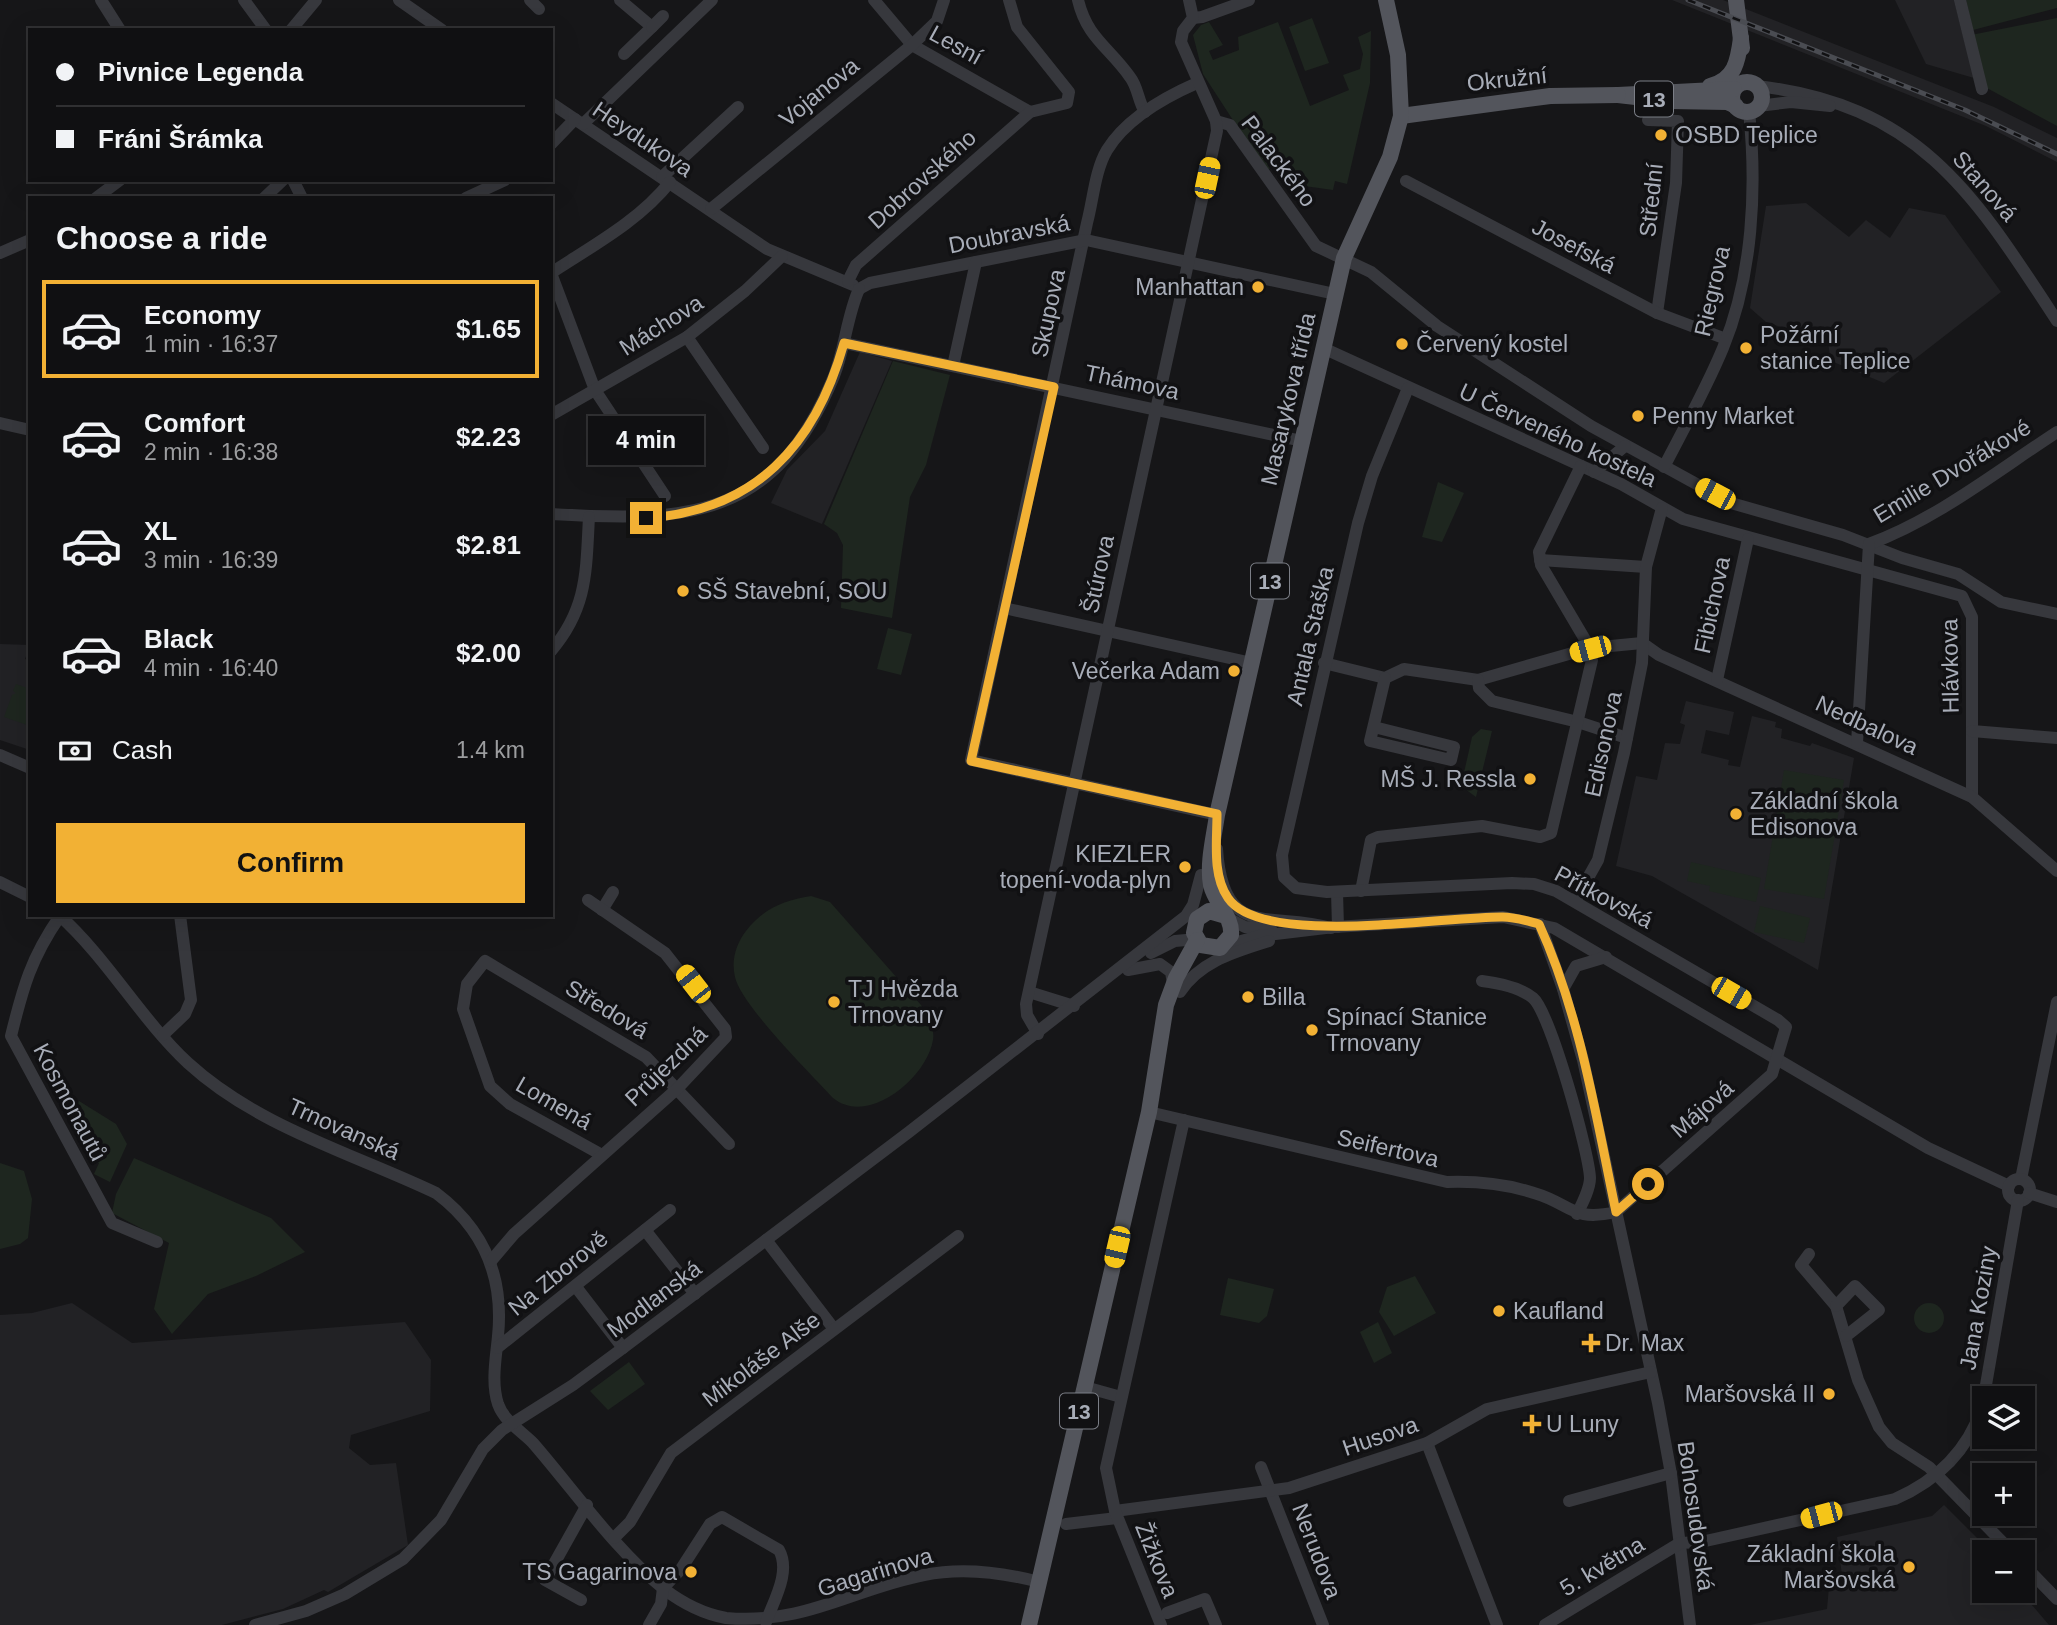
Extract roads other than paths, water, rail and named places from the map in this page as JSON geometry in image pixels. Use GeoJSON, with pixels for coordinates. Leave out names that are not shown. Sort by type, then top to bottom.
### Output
{"type":"FeatureCollection","features":[{"type":"Feature","properties":{"kind":"main road","name":"Masarykova třída"},"geometry":{"type":"LineString","coordinates":[[1029,1625],[1149,1112],[1165,1012],[1197,940],[1194,930],[1203,907],[1202,876],[1209,838],[1252,663],[1335,294],[1345,258],[1390,157],[1401,116],[1398,55],[1386,0]]}},
{"type":"Feature","properties":{"kind":"main road","name":"13"},"geometry":{"type":"LineString","coordinates":[[1736,0],[1746,86],[1762,97],[1747,108],[1732,97],[1746,86]]}},
{"type":"Feature","properties":{"kind":"main road","name":"13"},"geometry":{"type":"LineString","coordinates":[[1665,92],[1706,87],[1726,80],[1736,67],[1741,38]]}},
{"type":"Feature","properties":{"kind":"main road","name":"Okružní"},"geometry":{"type":"LineString","coordinates":[[1401,116],[1550,96],[1746,86]]}},
{"type":"Feature","properties":{"kind":"main road","name":"Okružní"},"geometry":{"type":"LineString","coordinates":[[1618,94],[1671,101],[1727,102],[1747,108]]}},
{"type":"Feature","properties":{"kind":"main road","name":"Masarykova třída"},"geometry":{"type":"LineString","coordinates":[[1217,814],[1211,882],[1216,900],[1227,917]]}},
{"type":"Feature","properties":{"kind":"main road"},"geometry":{"type":"LineString","coordinates":[[1197,940],[1204,947],[1220,947],[1231,935],[1227,917],[1213,911],[1199,917]]}},
{"type":"Feature","properties":{"kind":"main road","name":"Masarykova třída"},"geometry":{"type":"LineString","coordinates":[[1176,988],[1199,959],[1220,947]]}},
{"type":"Feature","properties":{"kind":"street"},"geometry":{"type":"LineString","coordinates":[[101,0],[119,28]]}},
{"type":"Feature","properties":{"kind":"street"},"geometry":{"type":"LineString","coordinates":[[244,0],[265,28]]}},
{"type":"Feature","properties":{"kind":"street"},"geometry":{"type":"LineString","coordinates":[[293,28],[316,0]]}},
{"type":"Feature","properties":{"kind":"street"},"geometry":{"type":"LineString","coordinates":[[399,0],[439,28]]}},
{"type":"Feature","properties":{"kind":"street"},"geometry":{"type":"LineString","coordinates":[[620,0],[652,27]]}},
{"type":"Feature","properties":{"kind":"street"},"geometry":{"type":"LineString","coordinates":[[553,142],[712,0]]}},
{"type":"Feature","properties":{"kind":"street","name":"Lesní"},"geometry":{"type":"LineString","coordinates":[[874,0],[912,45],[1030,112]]}},
{"type":"Feature","properties":{"kind":"street","name":"Vojanova"},"geometry":{"type":"LineString","coordinates":[[711,209],[912,45],[937,21],[944,0]]}},
{"type":"Feature","properties":{"kind":"street"},"geometry":{"type":"LineString","coordinates":[[1009,0],[1017,27],[1069,92],[1067,103],[1030,112]]}},
{"type":"Feature","properties":{"kind":"street"},"geometry":{"type":"LineString","coordinates":[[1078,0],[1083,20],[1132,79],[1144,112]]}},
{"type":"Feature","properties":{"kind":"street","name":"Palackého"},"geometry":{"type":"LineString","coordinates":[[1189,0],[1193,18],[1183,32],[1181,42],[1216,121],[1230,125],[1317,246],[1345,258]]}},
{"type":"Feature","properties":{"kind":"street"},"geometry":{"type":"LineString","coordinates":[[1193,18],[1249,0]]}},
{"type":"Feature","properties":{"kind":"street"},"geometry":{"type":"LineString","coordinates":[[1960,0],[1982,89]]}},
{"type":"Feature","properties":{"kind":"street"},"geometry":{"type":"LineString","coordinates":[[624,54],[663,16]]}},
{"type":"Feature","properties":{"kind":"street","name":"Skupova"},"geometry":{"type":"LineString","coordinates":[[1074,785],[971,761],[1106,152],[1119,134],[1144,112],[1197,83]]}},
{"type":"Feature","properties":{"kind":"street","name":"Stanová"},"geometry":{"type":"LineString","coordinates":[[1746,86],[1815,95],[1903,136],[1957,181],[1984,211],[2057,321]]}},
{"type":"Feature","properties":{"kind":"street","name":"Stanová"},"geometry":{"type":"LineString","coordinates":[[1747,108],[1797,102],[1851,110]]}},
{"type":"Feature","properties":{"kind":"street","name":"Heydukova"},"geometry":{"type":"LineString","coordinates":[[553,104],[711,209]]}},
{"type":"Feature","properties":{"kind":"street"},"geometry":{"type":"LineString","coordinates":[[553,272],[620,228],[658,197],[666,179],[738,107]]}},
{"type":"Feature","properties":{"kind":"street","name":"Riegrova"},"geometry":{"type":"LineString","coordinates":[[1664,467],[1726,339],[1744,273],[1753,188],[1747,108]]}},
{"type":"Feature","properties":{"kind":"street","name":"Dobrovského"},"geometry":{"type":"LineString","coordinates":[[854,285],[856,265],[1030,112]]}},
{"type":"Feature","properties":{"kind":"street","name":"Střední"},"geometry":{"type":"LineString","coordinates":[[1648,120],[1678,121],[1676,183],[1657,313]]}},
{"type":"Feature","properties":{"kind":"street","name":"Štúrova"},"geometry":{"type":"LineString","coordinates":[[1038,1034],[1027,1015],[1029,992],[1217,131],[1216,121]]}},
{"type":"Feature","properties":{"kind":"street","name":"Josefská"},"geometry":{"type":"LineString","coordinates":[[1406,181],[1657,313],[1726,339]]}},
{"type":"Feature","properties":{"kind":"street"},"geometry":{"type":"LineString","coordinates":[[266,196],[281,182]]}},
{"type":"Feature","properties":{"kind":"street"},"geometry":{"type":"LineString","coordinates":[[470,196],[501,182]]}},
{"type":"Feature","properties":{"kind":"street"},"geometry":{"type":"LineString","coordinates":[[99,196],[116,183]]}},
{"type":"Feature","properties":{"kind":"street"},"geometry":{"type":"LineString","coordinates":[[553,514],[646,518],[682,515],[719,504],[754,485],[781,461],[810,425],[835,372],[844,343],[854,285],[782,256],[711,209]]}},
{"type":"Feature","properties":{"kind":"street","name":"Doubravská"},"geometry":{"type":"LineString","coordinates":[[854,285],[1086,240],[1189,260],[1335,294]]}},
{"type":"Feature","properties":{"kind":"street"},"geometry":{"type":"LineString","coordinates":[[0,253],[28,241]]}},
{"type":"Feature","properties":{"kind":"street","name":"Máchova"},"geometry":{"type":"LineString","coordinates":[[553,414],[687,337],[745,291],[782,256]]}},
{"type":"Feature","properties":{"kind":"street","name":"U Červeného kostela"},"geometry":{"type":"LineString","coordinates":[[1345,258],[1371,272],[1437,326],[1591,426],[1731,503],[1869,544],[1963,576],[2001,602],[2057,614]]}},
{"type":"Feature","properties":{"kind":"street"},"geometry":{"type":"LineString","coordinates":[[953,366],[976,262]]}},
{"type":"Feature","properties":{"kind":"street"},"geometry":{"type":"LineString","coordinates":[[553,278],[595,390],[665,496]]}},
{"type":"Feature","properties":{"kind":"street"},"geometry":{"type":"LineString","coordinates":[[687,337],[764,448]]}},
{"type":"Feature","properties":{"kind":"street","name":"Thámova"},"geometry":{"type":"LineString","coordinates":[[844,343],[1302,441]]}},
{"type":"Feature","properties":{"kind":"street","name":"U Červeného kostela"},"geometry":{"type":"LineString","coordinates":[[1324,348],[1594,472],[1684,519],[1748,539],[1865,568]]}},
{"type":"Feature","properties":{"kind":"street","name":"Antala Staška"},"geometry":{"type":"LineString","coordinates":[[1302,890],[1286,880],[1281,861],[1360,513],[1408,388]]}},
{"type":"Feature","properties":{"kind":"street"},"geometry":{"type":"LineString","coordinates":[[0,423],[28,430]]}},
{"type":"Feature","properties":{"kind":"street","name":"Emilie Dvořákové"},"geometry":{"type":"LineString","coordinates":[[1869,544],[1897,534],[1931,514],[2057,432]]}},
{"type":"Feature","properties":{"kind":"street"},"geometry":{"type":"LineString","coordinates":[[1594,472],[1625,446]]}},
{"type":"Feature","properties":{"kind":"street"},"geometry":{"type":"LineString","coordinates":[[1361,891],[1371,840],[1376,837],[1482,826],[1540,837],[1551,833],[1555,826],[1592,660],[1590,649],[1540,560],[1540,549],[1581,466]]}},
{"type":"Feature","properties":{"kind":"street","name":"Edisonova"},"geometry":{"type":"LineString","coordinates":[[1575,901],[1598,860],[1626,738],[1642,663],[1646,567],[1662,508]]}},
{"type":"Feature","properties":{"kind":"street"},"geometry":{"type":"LineString","coordinates":[[553,648],[576,615],[584,590],[589,517]]}},
{"type":"Feature","properties":{"kind":"street","name":"Fibichova"},"geometry":{"type":"LineString","coordinates":[[1717,680],[1748,539]]}},
{"type":"Feature","properties":{"kind":"street"},"geometry":{"type":"LineString","coordinates":[[1857,743],[1865,568],[1869,544]]}},
{"type":"Feature","properties":{"kind":"street"},"geometry":{"type":"LineString","coordinates":[[1540,560],[1646,567]]}},
{"type":"Feature","properties":{"kind":"street","name":"Hlávkova"},"geometry":{"type":"LineString","coordinates":[[1865,568],[1952,591],[1965,599],[1972,617],[1972,797]]}},
{"type":"Feature","properties":{"kind":"street"},"geometry":{"type":"LineString","coordinates":[[1004,608],[1252,663]]}},
{"type":"Feature","properties":{"kind":"street"},"geometry":{"type":"LineString","coordinates":[[1324,663],[1385,678],[1404,669],[1478,680],[1590,649],[1642,643]]}},
{"type":"Feature","properties":{"kind":"street","name":"Nedbalova"},"geometry":{"type":"LineString","coordinates":[[1642,643],[1659,655],[1972,797],[2057,871]]}},
{"type":"Feature","properties":{"kind":"street"},"geometry":{"type":"LineString","coordinates":[[1374,727],[1454,747],[1451,760],[1370,741],[1385,678]]}},
{"type":"Feature","properties":{"kind":"street"},"geometry":{"type":"LineString","coordinates":[[1478,680],[1479,688],[1492,701],[1578,722],[1626,738]]}},
{"type":"Feature","properties":{"kind":"street"},"geometry":{"type":"LineString","coordinates":[[1972,731],[2057,738]]}},
{"type":"Feature","properties":{"kind":"street"},"geometry":{"type":"LineString","coordinates":[[0,755],[28,767]]}},
{"type":"Feature","properties":{"kind":"street"},"geometry":{"type":"LineString","coordinates":[[1074,785],[1217,814],[1219,875],[1232,904],[1244,912],[1268,921],[1335,927]]}},
{"type":"Feature","properties":{"kind":"street"},"geometry":{"type":"LineString","coordinates":[[1086,996],[1189,912],[1202,876]]}},
{"type":"Feature","properties":{"kind":"street"},"geometry":{"type":"LineString","coordinates":[[0,882],[28,896]]}},
{"type":"Feature","properties":{"kind":"street","name":"Přítkovská"},"geometry":{"type":"LineString","coordinates":[[1302,890],[1337,892],[1523,884],[1556,891],[1778,1020],[1786,1027],[1777,1061]]}},
{"type":"Feature","properties":{"kind":"street"},"geometry":{"type":"LineString","coordinates":[[602,910],[613,892]]}},
{"type":"Feature","properties":{"kind":"street"},"geometry":{"type":"LineString","coordinates":[[1335,927],[1337,892]]}},
{"type":"Feature","properties":{"kind":"street","name":"Průjezdná"},"geometry":{"type":"LineString","coordinates":[[491,1261],[514,1234],[678,1088],[725,1042],[725,1029],[665,953],[587,900]]}},
{"type":"Feature","properties":{"kind":"street","name":"Kosmonautů"},"geometry":{"type":"LineString","coordinates":[[58,917],[37,950],[24,983],[11,1035],[112,1223],[157,1242]]}},
{"type":"Feature","properties":{"kind":"street","name":"Trnovanská"},"geometry":{"type":"LineString","coordinates":[[60,917],[187,1062],[225,1093],[272,1121],[436,1193],[468,1222],[491,1261],[499,1294],[496,1392],[503,1414],[512,1423]]}},
{"type":"Feature","properties":{"kind":"street"},"geometry":{"type":"LineString","coordinates":[[163,1035],[185,1014],[191,1000],[180,917]]}},
{"type":"Feature","properties":{"kind":"street"},"geometry":{"type":"LineString","coordinates":[[1143,951],[1199,917]]}},
{"type":"Feature","properties":{"kind":"street"},"geometry":{"type":"LineString","coordinates":[[1227,917],[1238,925],[1253,928],[1335,927],[1503,917],[1554,928],[1928,1148],[2009,1186]]}},
{"type":"Feature","properties":{"kind":"street","name":"Bohosudovská"},"geometry":{"type":"LineString","coordinates":[[1539,924],[1563,989],[1583,1060],[1651,1371],[1671,1473],[1690,1625]]}},
{"type":"Feature","properties":{"kind":"street"},"geometry":{"type":"LineString","coordinates":[[1220,947],[1259,936],[1335,927]]}},
{"type":"Feature","properties":{"kind":"street"},"geometry":{"type":"LineString","coordinates":[[1126,972],[1142,965],[1160,964],[1171,972],[1176,988],[1196,972],[1222,958],[1268,942],[1335,927]]}},
{"type":"Feature","properties":{"kind":"street"},"geometry":{"type":"LineString","coordinates":[[1086,996],[1169,942],[1197,940]]}},
{"type":"Feature","properties":{"kind":"street"},"geometry":{"type":"LineString","coordinates":[[1563,989],[1576,966],[1606,957]]}},
{"type":"Feature","properties":{"kind":"street","name":"Středová"},"geometry":{"type":"LineString","coordinates":[[479,967],[485,961],[646,1057],[729,1144]]}},
{"type":"Feature","properties":{"kind":"street","name":"Lomená"},"geometry":{"type":"LineString","coordinates":[[479,967],[467,984],[463,1009],[490,1086],[510,1104],[602,1155]]}},
{"type":"Feature","properties":{"kind":"street"},"geometry":{"type":"LineString","coordinates":[[1482,981],[1518,990],[1533,999],[1542,1009],[1563,1073],[1590,1180],[1577,1214]]}},
{"type":"Feature","properties":{"kind":"street"},"geometry":{"type":"LineString","coordinates":[[1029,992],[1074,1006]]}},
{"type":"Feature","properties":{"kind":"street","name":"Modlanská"},"geometry":{"type":"LineString","coordinates":[[255,1625],[306,1611],[345,1594],[381,1574],[415,1550],[447,1511],[483,1449],[512,1423],[573,1385],[623,1348],[1086,996]]}},
{"type":"Feature","properties":{"kind":"street"},"geometry":{"type":"LineString","coordinates":[[2021,1179],[2057,1002]]}},
{"type":"Feature","properties":{"kind":"street","name":"Májová"},"geometry":{"type":"LineString","coordinates":[[1616,1212],[1772,1074],[1777,1061]]}},
{"type":"Feature","properties":{"kind":"street","name":"Seifertova"},"geometry":{"type":"LineString","coordinates":[[1149,1112],[1447,1182],[1479,1181],[1535,1193],[1587,1217],[1616,1212]]}},
{"type":"Feature","properties":{"kind":"street","name":"Žižkova"},"geometry":{"type":"LineString","coordinates":[[1164,1619],[1116,1515],[1106,1468],[1184,1120]]}},
{"type":"Feature","properties":{"kind":"street"},"geometry":{"type":"LineString","coordinates":[[2021,1179],[2029,1186],[2029,1193],[2018,1200],[2009,1194],[2009,1186],[2013,1180],[2021,1179]]}},
{"type":"Feature","properties":{"kind":"street"},"geometry":{"type":"LineString","coordinates":[[2029,1193],[2057,1202]]}},
{"type":"Feature","properties":{"kind":"street","name":"Jana Koziny"},"geometry":{"type":"LineString","coordinates":[[1681,1543],[1702,1542],[1895,1499],[1936,1475],[1955,1458],[1968,1439],[1982,1408],[2018,1200]]}},
{"type":"Feature","properties":{"kind":"street","name":"Na Zborově"},"geometry":{"type":"LineString","coordinates":[[497,1348],[670,1210]]}},
{"type":"Feature","properties":{"kind":"street"},"geometry":{"type":"LineString","coordinates":[[645,1230],[695,1294]]}},
{"type":"Feature","properties":{"kind":"street","name":"Mikoláše Alše"},"geometry":{"type":"LineString","coordinates":[[614,1538],[630,1522],[671,1453],[958,1236]]}},
{"type":"Feature","properties":{"kind":"street"},"geometry":{"type":"LineString","coordinates":[[766,1240],[834,1329]]}},
{"type":"Feature","properties":{"kind":"street"},"geometry":{"type":"LineString","coordinates":[[1809,1254],[1801,1265],[1836,1306],[1858,1380],[1879,1427],[1892,1443],[1936,1475],[2000,1540]]}},
{"type":"Feature","properties":{"kind":"street"},"geometry":{"type":"LineString","coordinates":[[1836,1306],[1855,1286],[1879,1310],[1846,1336]]}},
{"type":"Feature","properties":{"kind":"street"},"geometry":{"type":"LineString","coordinates":[[576,1287],[623,1348]]}},
{"type":"Feature","properties":{"kind":"street","name":"Husova"},"geometry":{"type":"LineString","coordinates":[[1066,1524],[1271,1492],[1427,1443],[1487,1409],[1651,1371]]}},
{"type":"Feature","properties":{"kind":"street"},"geometry":{"type":"LineString","coordinates":[[1085,1387],[1121,1397]]}},
{"type":"Feature","properties":{"kind":"street","name":"Gagarinova"},"geometry":{"type":"LineString","coordinates":[[512,1423],[614,1538],[663,1588],[683,1601],[724,1618],[766,1622],[832,1608],[900,1581],[946,1572],[991,1572],[1040,1582]]}},
{"type":"Feature","properties":{"kind":"street"},"geometry":{"type":"LineString","coordinates":[[1427,1443],[1497,1625]]}},
{"type":"Feature","properties":{"kind":"street","name":"Nerudova"},"geometry":{"type":"LineString","coordinates":[[1261,1467],[1323,1625]]}},
{"type":"Feature","properties":{"kind":"street"},"geometry":{"type":"LineString","coordinates":[[1569,1501],[1671,1473]]}},
{"type":"Feature","properties":{"kind":"street"},"geometry":{"type":"LineString","coordinates":[[581,1600],[545,1580],[587,1505]]}},
{"type":"Feature","properties":{"kind":"street","name":"Gagarinova"},"geometry":{"type":"LineString","coordinates":[[649,1625],[661,1604],[663,1588],[681,1569],[710,1524],[722,1517],[779,1550],[784,1559],[785,1570],[766,1622]]}},
{"type":"Feature","properties":{"kind":"street","name":"5. května"},"geometry":{"type":"LineString","coordinates":[[1545,1625],[1681,1543]]}},
{"type":"Feature","properties":{"kind":"street"},"geometry":{"type":"LineString","coordinates":[[2035,1576],[2057,1598]]}},
{"type":"Feature","properties":{"kind":"street"},"geometry":{"type":"LineString","coordinates":[[1164,1619],[1205,1599],[1216,1625]]}},
{"type":"Feature","properties":{"kind":"railway"},"geometry":{"type":"LineString","coordinates":[[1688,0],[1965,110],[2057,154]]}},
{"type":"Feature","properties":{"kind":"place","name":"OSBD Teplice"},"geometry":{"type":"Point","coordinates":[1661,135]}},
{"type":"Feature","properties":{"kind":"place","name":"Manhattan"},"geometry":{"type":"Point","coordinates":[1258,287]}},
{"type":"Feature","properties":{"kind":"place","name":"Červený kostel"},"geometry":{"type":"Point","coordinates":[1402,344]}},
{"type":"Feature","properties":{"kind":"place","name":"Požární stanice Teplice"},"geometry":{"type":"Point","coordinates":[1746,348]}},
{"type":"Feature","properties":{"kind":"place","name":"Penny Market"},"geometry":{"type":"Point","coordinates":[1638,416]}},
{"type":"Feature","properties":{"kind":"place","name":"SŠ Stavební, SOU"},"geometry":{"type":"Point","coordinates":[683,591]}},
{"type":"Feature","properties":{"kind":"place","name":"Večerka Adam"},"geometry":{"type":"Point","coordinates":[1234,671]}},
{"type":"Feature","properties":{"kind":"place","name":"MŠ J. Ressla"},"geometry":{"type":"Point","coordinates":[1530,779]}},
{"type":"Feature","properties":{"kind":"place","name":"Základní škola Edisonova"},"geometry":{"type":"Point","coordinates":[1736,814]}},
{"type":"Feature","properties":{"kind":"place","name":"KIEZLER topení-voda-plyn"},"geometry":{"type":"Point","coordinates":[1185,867]}},
{"type":"Feature","properties":{"kind":"place","name":"Billa"},"geometry":{"type":"Point","coordinates":[1248,997]}},
{"type":"Feature","properties":{"kind":"place","name":"TJ Hvězda Trnovany"},"geometry":{"type":"Point","coordinates":[834,1002]}},
{"type":"Feature","properties":{"kind":"place","name":"Spínací Stanice Trnovany"},"geometry":{"type":"Point","coordinates":[1312,1030]}},
{"type":"Feature","properties":{"kind":"place","name":"Kaufland"},"geometry":{"type":"Point","coordinates":[1499,1311]}},
{"type":"Feature","properties":{"kind":"place","name":"Dr. Max"},"geometry":{"type":"Point","coordinates":[1591,1343]}},
{"type":"Feature","properties":{"kind":"place","name":"Maršovská II"},"geometry":{"type":"Point","coordinates":[1829,1394]}},
{"type":"Feature","properties":{"kind":"place","name":"U Luny"},"geometry":{"type":"Point","coordinates":[1532,1424]}},
{"type":"Feature","properties":{"kind":"place","name":"Základní škola Maršovská"},"geometry":{"type":"Point","coordinates":[1909,1567]}},
{"type":"Feature","properties":{"kind":"place","name":"TS Gagarinova"},"geometry":{"type":"Point","coordinates":[691,1572]}}]}
